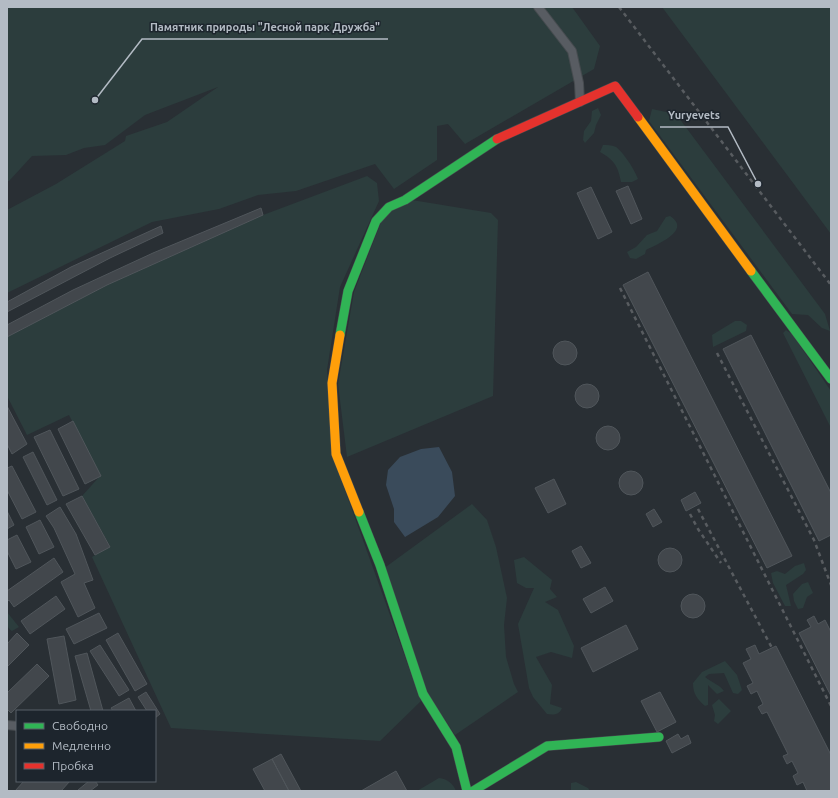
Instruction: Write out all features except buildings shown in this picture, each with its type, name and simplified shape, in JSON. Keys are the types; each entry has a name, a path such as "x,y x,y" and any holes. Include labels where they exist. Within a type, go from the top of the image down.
{"street":[{"path":"538,7 572,51 579,83 580,102"},
{"path":"467,791 456,747 423,694 380,565 336,454 332,383 348,291 376,221 389,207 405,200 492,141 615,86 831,379"},
{"path":"473,791 547,746 659,737"}],"shaded area":[{"path":"7,7 572,7 600,46 594,69 465,144 448,124 437,126 437,160 394,189 375,164 296,191 258,195 219,209 152,222 7,293 7,210 56,184 125,141 126,136 167,122 218,87 145,115 105,145 84,148 66,155 32,156 9,181 7,181"},
{"path":"662,7 831,7 831,234"},
{"path":"598,108 601,115 594,133 585,143 583,140 584,131 591,121 592,111"},
{"path":"652,109 676,114 825,314 830,331 822,328 808,315 792,314 649,121"},
{"path":"603,145 616,147 619,149 638,179 632,182 621,182 615,164 600,152"},
{"path":"367,176 377,183 379,201 340,287 327,370 333,457 421,701 380,741 171,728 92,557 110,546 82,496 100,476 69,415 27,435 7,396 7,337 107,285 263,215"},
{"path":"412,200 491,213 498,220 493,396 347,457 338,384 354,292 381,222 393,210"},
{"path":"670,216 676,221 677,226 671,236 646,250 645,254 636,259 630,258 627,252 636,247 647,235 657,231 666,217"},
{"path":"735,321 741,321 747,325 746,331 713,347 712,335"},
{"path":"786,330 792,334 831,391 831,428 783,333"},
{"path":"472,504 487,520 496,547 507,598 504,625 506,657 518,692 455,735 424,688 383,569"},
{"path":"524,557 552,580 550,589 557,597 545,602 558,610 574,646 572,658 551,652 536,657 552,685 550,704 562,708 556,714 547,714 533,697 529,688 518,624 534,588 526,588 517,583 514,560"},
{"path":"804,563 806,570 803,574 786,585 791,606 785,606 773,583 771,573 777,571 785,574 795,566"},
{"path":"808,582 813,593 807,597 803,608 798,609 794,601 793,594 802,584"},
{"path":"7,612 19,627 12,631 7,625"},
{"path":"725,661 737,675 742,690 738,694 733,693 724,673 709,674 705,677 724,691 717,694 708,685 708,705 705,706 696,696 693,683 702,672"},
{"path":"719,699 731,711 718,724 714,721 715,715 712,705"},
{"path":"439,778 445,779 449,782 456,791 417,791"},
{"path":"576,782 588,788 590,791 571,791 571,783"}],"water":[{"path":"439,447 452,472 455,496 438,517 405,537 394,522 394,509 386,485 388,470 400,457 421,449"}],"railway":[{"path":"619,7 831,285"},
{"path":"620,288 831,706"},
{"path":"717,353 814,540 831,585"},
{"path":"698,509 772,648"},
{"path":"690,514 698,529 721,563"}],"traffic: fast":[{"path":"340,335 348,291 376,221 389,207 405,200 497,139"},
{"path":"751,271 831,379"},
{"path":"359,512 380,565 423,694 456,747 467,791"},
{"path":"473,791 547,746 659,737"}],"traffic: slow":[{"path":"638,117 751,271"},
{"path":"340,335 332,383 336,454 359,512"}],"traffic: jam":[{"path":"497,139 615,86 638,117"}],"place":[{"name":"Памятник природы \"Лесной парк Дружба\"","path":"95,100"},
{"name":"Yuryevets","path":"758,184"}]}
